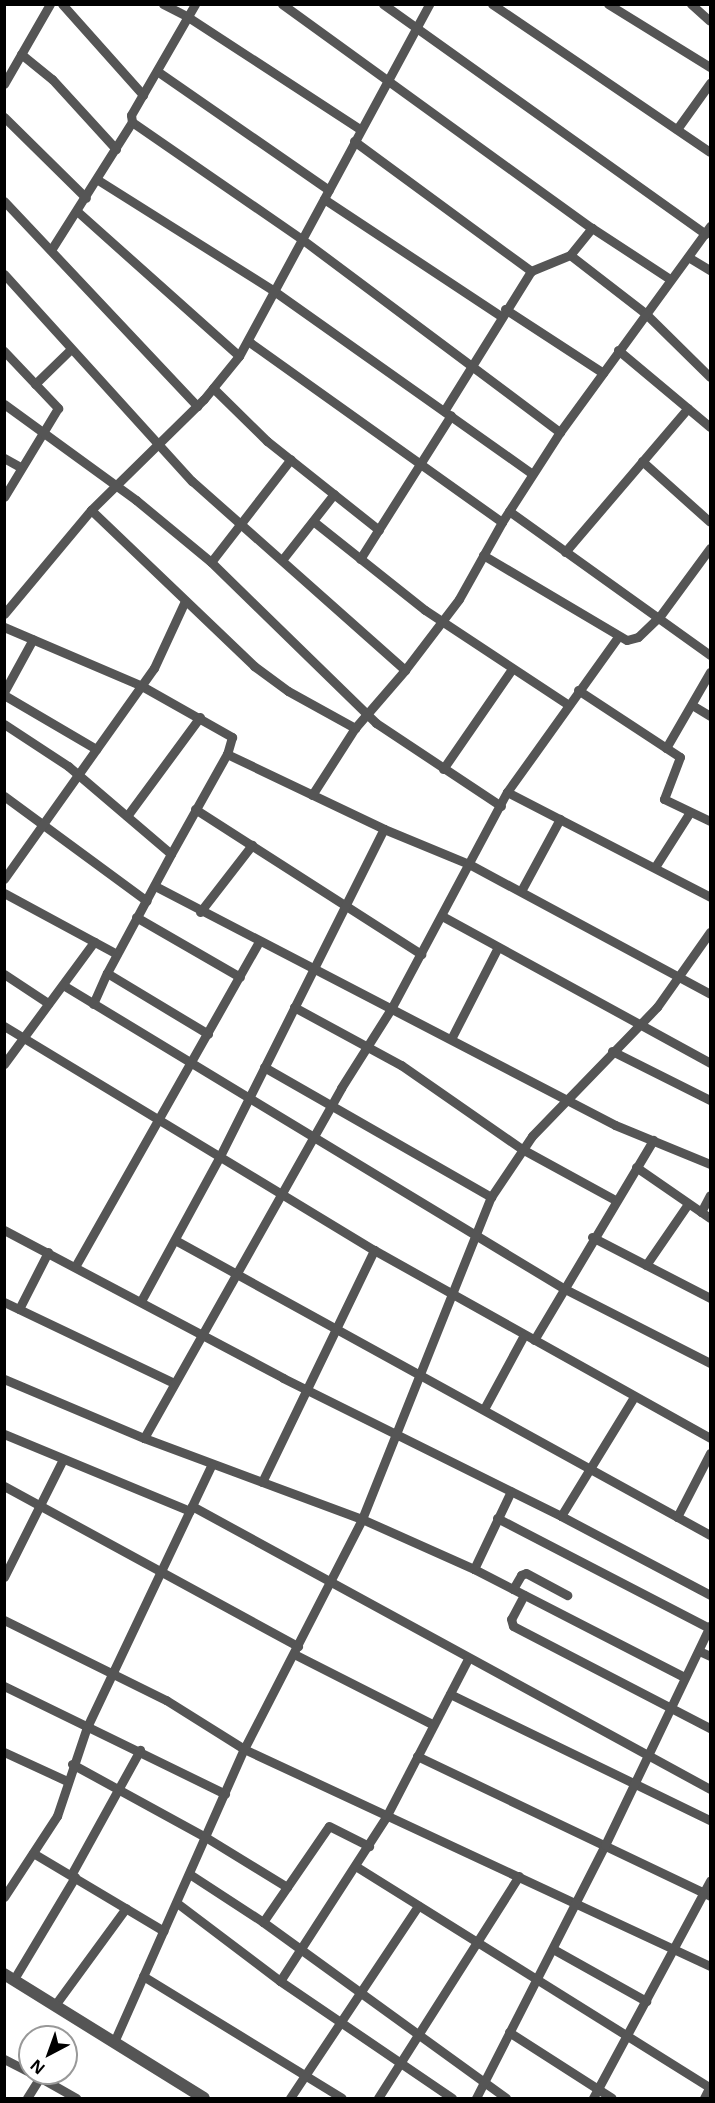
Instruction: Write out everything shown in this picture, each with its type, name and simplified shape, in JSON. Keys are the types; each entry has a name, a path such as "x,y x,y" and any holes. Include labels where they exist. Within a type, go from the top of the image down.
{"street":[{"path":"4,84 50,4"},
{"path":"62,4 143,95"},
{"path":"163,4 188,16 360,129"},
{"path":"51,250 78,212 132,122 131,115 195,4"},
{"path":"282,4 592,228 670,279"},
{"path":"312,795 355,728 368,716 405,670 466,588 502,522 560,432 708,230 383,4"},
{"path":"4,614 91,510 197,406 239,356 429,4"},
{"path":"492,4 711,152"},
{"path":"608,4 711,67"},
{"path":"691,4 711,21"},
{"path":"21,54 52,78 116,148"},
{"path":"157,71 326,194 503,313 603,373"},
{"path":"677,129 711,83"},
{"path":"4,117 86,198"},
{"path":"132,122 303,240 560,432"},
{"path":"354,141 531,271"},
{"path":"98,180 274,291 532,474"},
{"path":"4,201 197,406"},
{"path":"78,212 239,356"},
{"path":"360,559 423,464 473,366 503,313 531,271 570,255 592,228"},
{"path":"570,255 645,313 711,376"},
{"path":"688,257 711,270"},
{"path":"4,274 192,481 405,670"},
{"path":"248,341 502,522"},
{"path":"35,384 71,349"},
{"path":"618,350 711,427"},
{"path":"4,351 58,408 20,467 4,497"},
{"path":"213,388 291,459 379,530"},
{"path":"4,404 115,484 211,562 368,716 443,769 501,806"},
{"path":"565,552 688,408"},
{"path":"4,458 20,467"},
{"path":"211,562 291,459"},
{"path":"642,461 711,522"},
{"path":"282,560 334,494"},
{"path":"91,510 269,678 355,728"},
{"path":"509,512 660,616 711,655"},
{"path":"313,521 442,622 567,704"},
{"path":"483,555 618,637 633,639 660,616 710,550"},
{"path":"4,879 44,825 77,773 154,668 185,601"},
{"path":"4,627 140,685 232,737 227,754 195,809 147,902 136,917 93,1004"},
{"path":"144,1438 331,1106 391,1009 507,792 567,704 618,637"},
{"path":"33,639 4,693 96,749"},
{"path":"443,769 512,669"},
{"path":"666,748 711,672"},
{"path":"578,690 680,757 664,800 711,821"},
{"path":"692,705 711,716"},
{"path":"127,816 200,717"},
{"path":"4,724 77,773 171,854"},
{"path":"227,754 384,829 469,864 711,994"},
{"path":"507,792 711,897"},
{"path":"4,796 147,902"},
{"path":"195,809 421,954"},
{"path":"655,867 690,812"},
{"path":"521,891 560,819"},
{"path":"141,1301 219,1158 384,829"},
{"path":"200,912 252,845"},
{"path":"155,886 258,943 566,1098 653,1140 711,1164"},
{"path":"4,893 117,954"},
{"path":"442,916 711,1063"},
{"path":"136,917 240,976"},
{"path":"114,2042 191,1875 244,1749 362,1519 473,1234 491,1197 522,1149 566,1098 639,1025 680,977 711,932"},
{"path":"4,1064 94,942"},
{"path":"76,1265 159,1122 258,943"},
{"path":"451,1039 498,947"},
{"path":"4,974 48,1004"},
{"path":"107,974 208,1034"},
{"path":"63,985 313,1139 563,1287 711,1363"},
{"path":"294,1007 367,1046 522,1149 615,1200"},
{"path":"4,1026 159,1122 374,1250 711,1438"},
{"path":"612,1051 711,1100"},
{"path":"264,1067 491,1197"},
{"path":"534,1340 592,1237 653,1140"},
{"path":"636,1167 711,1218"},
{"path":"701,1212 711,1195"},
{"path":"646,1265 688,1204"},
{"path":"4,1230 76,1265 307,1390 561,1516 711,1595"},
{"path":"592,1237 711,1298"},
{"path":"175,1240 484,1409 588,1469 711,1534"},
{"path":"262,1482 374,1250"},
{"path":"19,1309 48,1252"},
{"path":"4,1302 174,1383"},
{"path":"484,1409 524,1335"},
{"path":"4,1379 144,1438 362,1519 474,1569 684,1677"},
{"path":"561,1516 634,1397"},
{"path":"4,1434 191,1508 648,1758 711,1789"},
{"path":"676,1517 711,1453"},
{"path":"5,1574 63,1459"},
{"path":"4,1897 57,1815 72,1764 87,1727 212,1464"},
{"path":"4,1486 162,1570 296,1650 432,1724"},
{"path":"474,1569 511,1491"},
{"path":"476,2098 606,1845 684,1677 710,1627 497,1518"},
{"path":"513,1589 521,1575 526,1573 567,1595"},
{"path":"524,1595 511,1619 513,1626 711,1728"},
{"path":"4,1620 166,1700 244,1749 386,1817 711,1966"},
{"path":"699,1651 711,1656"},
{"path":"280,1981 357,1867 386,1817 432,1724 468,1659"},
{"path":"4,1686 140,1750 225,1794"},
{"path":"450,1694 634,1786 711,1820"},
{"path":"140,1750 73,1876 9,1976 204,2098"},
{"path":"4,1752 67,1781"},
{"path":"417,1756 707,1894"},
{"path":"72,1764 120,1788 287,1887"},
{"path":"263,1922 330,1826 369,1846"},
{"path":"33,1853 164,1930"},
{"path":"357,1867 710,2087 704,2098"},
{"path":"4,1875 15,1881"},
{"path":"191,1875 263,1922 506,2098"},
{"path":"378,2098 479,1944 519,1876"},
{"path":"595,2094 673,1948 707,1894 711,1881"},
{"path":"177,1903 280,1981 452,2098"},
{"path":"290,2098 418,1906"},
{"path":"55,2005 126,1908"},
{"path":"553,1949 646,2001"},
{"path":"143,1976 342,2098"},
{"path":"509,2032 595,2094 612,2098"},
{"path":"4,2059 18,2066"},
{"path":"53,2085 76,2098"}]}
